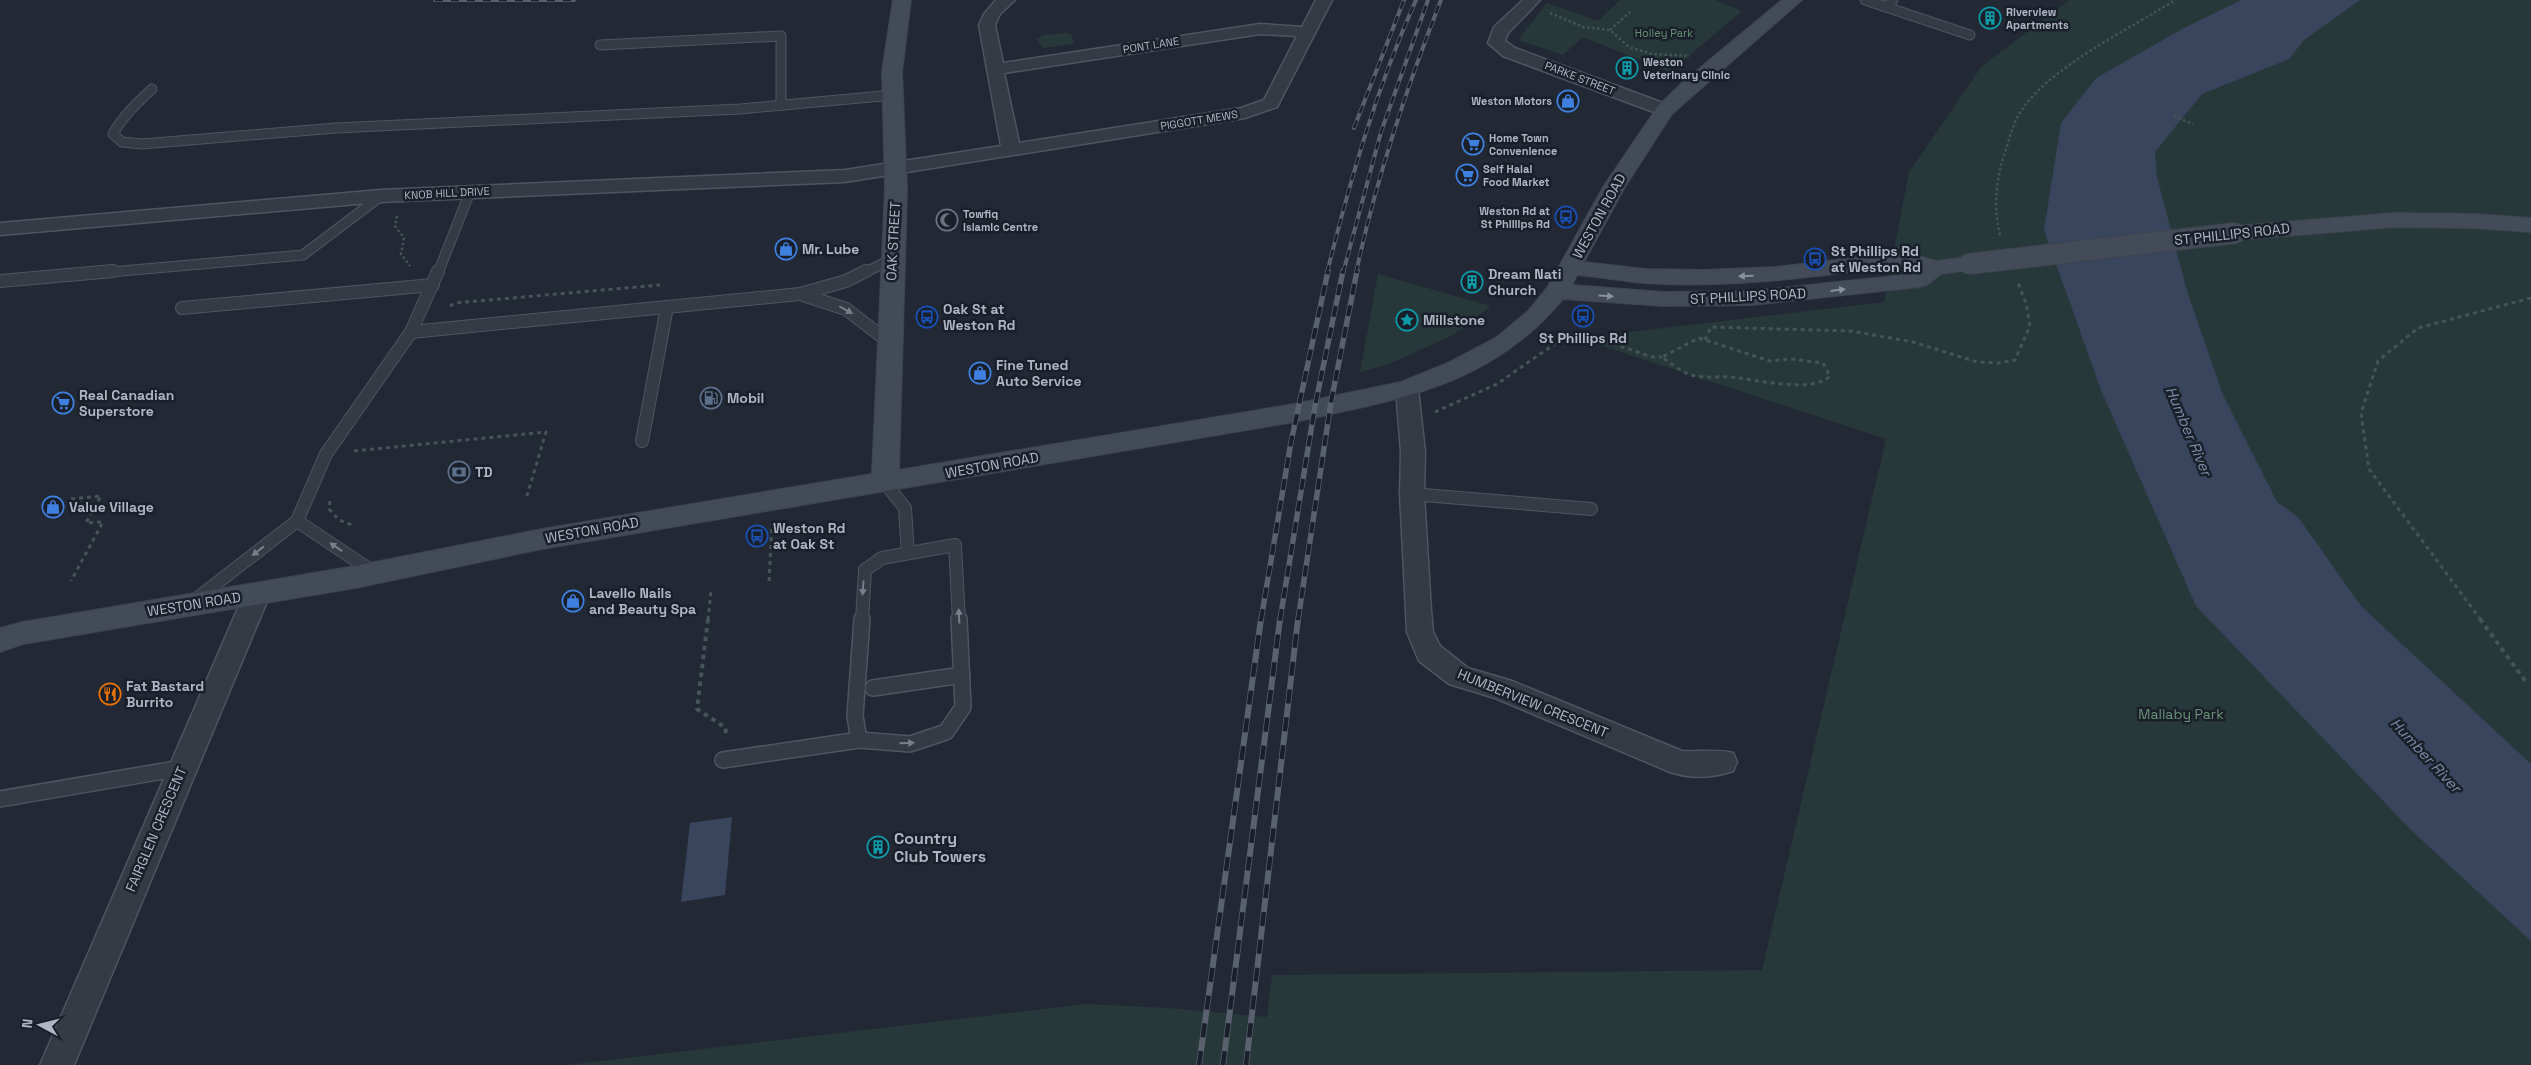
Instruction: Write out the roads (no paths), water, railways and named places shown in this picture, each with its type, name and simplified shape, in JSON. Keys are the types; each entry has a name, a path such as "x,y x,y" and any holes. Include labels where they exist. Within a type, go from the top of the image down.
{"main road":[{"name":"OAK STREET","path":"885,483 895,167 892,72 902,0"},
{"name":"WESTON ROAD","path":"8,635 191,603 257,594 375,573 542,539 773,499 885,483 1294,413 1406,389 1459,368 1505,342 1536,316 1557,291 1614,187 1665,110 1793,0"},
{"name":"ST PHILLIPS ROAD","path":"1571,267 1645,276 1704,277 1776,274 1904,260 1935,268 2236,233 2394,220 2474,221 2531,225"},
{"name":"ST PHILLIPS ROAD","path":"1557,291 1664,298 1752,298 1919,280 1935,268"}],"street":[{"path":"1007,0 1000,4 989,19 988,25 1012,150"},
{"name":"PIGGOTT MEWS","path":"895,167 1257,110 1271,102 1324,0"},
{"name":"PARKE STREET","path":"1532,0 1500,31 1496,43 1509,52 1665,110"},
{"name":"PONT LANE","path":"995,69 1260,29 1307,32"},
{"name":"KNOB HILL DRIVE","path":"0,229 381,196 845,176 895,167"},
{"name":"HUMBERVIEW CRESCENT","path":"1406,389 1414,452 1412,494 1418,617 1420,632 1429,653 1460,676 1502,689 1680,763 1707,765 1723,762"},
{"name":"FAIRGLEN CRESCENT","path":"57,1065 257,594"}],"lane":[{"path":"1865,0 1970,35"},
{"path":"1886,7 1894,0"},
{"path":"600,46 781,36 781,105"},
{"path":"152,89 130,108 119,121 113,134 116,140 125,144 142,144 336,128 781,105 893,95"},
{"path":"191,603 297,521 326,454 411,332 433,285 470,192"},
{"path":"0,281 303,255 381,196"},
{"path":"411,332 800,294 846,281 892,259"},
{"path":"182,308 433,285"},
{"path":"800,294 846,309 890,342"},
{"path":"642,442 667,307"},
{"path":"885,483 905,508 908,553"},
{"path":"1412,494 1591,509"},
{"path":"297,521 375,573"},
{"path":"723,760 859,740 910,744 946,732 963,707 955,545 882,558 865,570 855,716 859,740"},
{"path":"873,688 962,675"},
{"path":"0,799 182,768"}],"water":[{"name":"Humber River","path":"2241,0 2360,0 2304,40 2289,59 2202,94 2155,152 2157,177 2187,291 2223,395 2277,502 2298,517 2361,606 2531,764 2531,941 2411,830 2196,606 2101,390 2044,230 2061,123 2096,78 2184,28"},
{"path":"732,817 725,895 681,902 690,823"}],"railway":[{"path":"435,0 574,0"},
{"path":"1354,128 1404,0"},
{"path":"1327,273 1365,134 1389,66 1416,0"},
{"path":"1343,273 1381,132 1428,0"},
{"path":"1356,273 1382,169 1416,67 1441,0"},
{"path":"1261,620 1291,442 1328,271"},
{"path":"1280,620 1315,406 1343,271"},
{"path":"1298,620 1331,402 1357,271"},
{"path":"1199,1065 1261,619"},
{"path":"1223,1065 1280,619"},
{"path":"1246,1065 1298,619"}],"place":[{"name":"Riverview Apartments","path":"1990,18"},
{"name":"Weston Veterinary Clinic","path":"1627,68"},
{"name":"Weston Motors","path":"1568,101"},
{"name":"Home Town Convenience","path":"1473,144"},
{"name":"Seif Halal Food Market","path":"1467,175"},
{"name":"Weston Rd at St Phillips Rd","path":"1566,217"},
{"name":"Towfiq Islamic Centre","path":"947,220"},
{"name":"Mr. Lube","path":"786,249"},
{"name":"St Phillips Rd at Weston Rd","path":"1815,259"},
{"name":"Dream Nati Church","path":"1472,282"},
{"name":"St Phillips Rd","path":"1583,316"},
{"name":"Oak St at Weston Rd","path":"927,317"},
{"name":"Millstone","path":"1407,320"},
{"name":"Fine Tuned Auto Service","path":"980,373"},
{"name":"Mobil","path":"711,398"},
{"name":"Real Canadian Superstore","path":"63,403"},
{"name":"TD","path":"459,472"},
{"name":"Value Village","path":"53,507"},
{"name":"Weston Rd at Oak St","path":"757,536"},
{"name":"Lavello Nails and Beauty Spa","path":"573,601"},
{"name":"Fat Bastard Burrito","path":"110,694"},
{"name":"Country Club Towers","path":"878,847"}],"park label":[{"name":"Holley Park","path":"1664,33"},
{"name":"Mallaby Park","path":"2181,714"}]}
